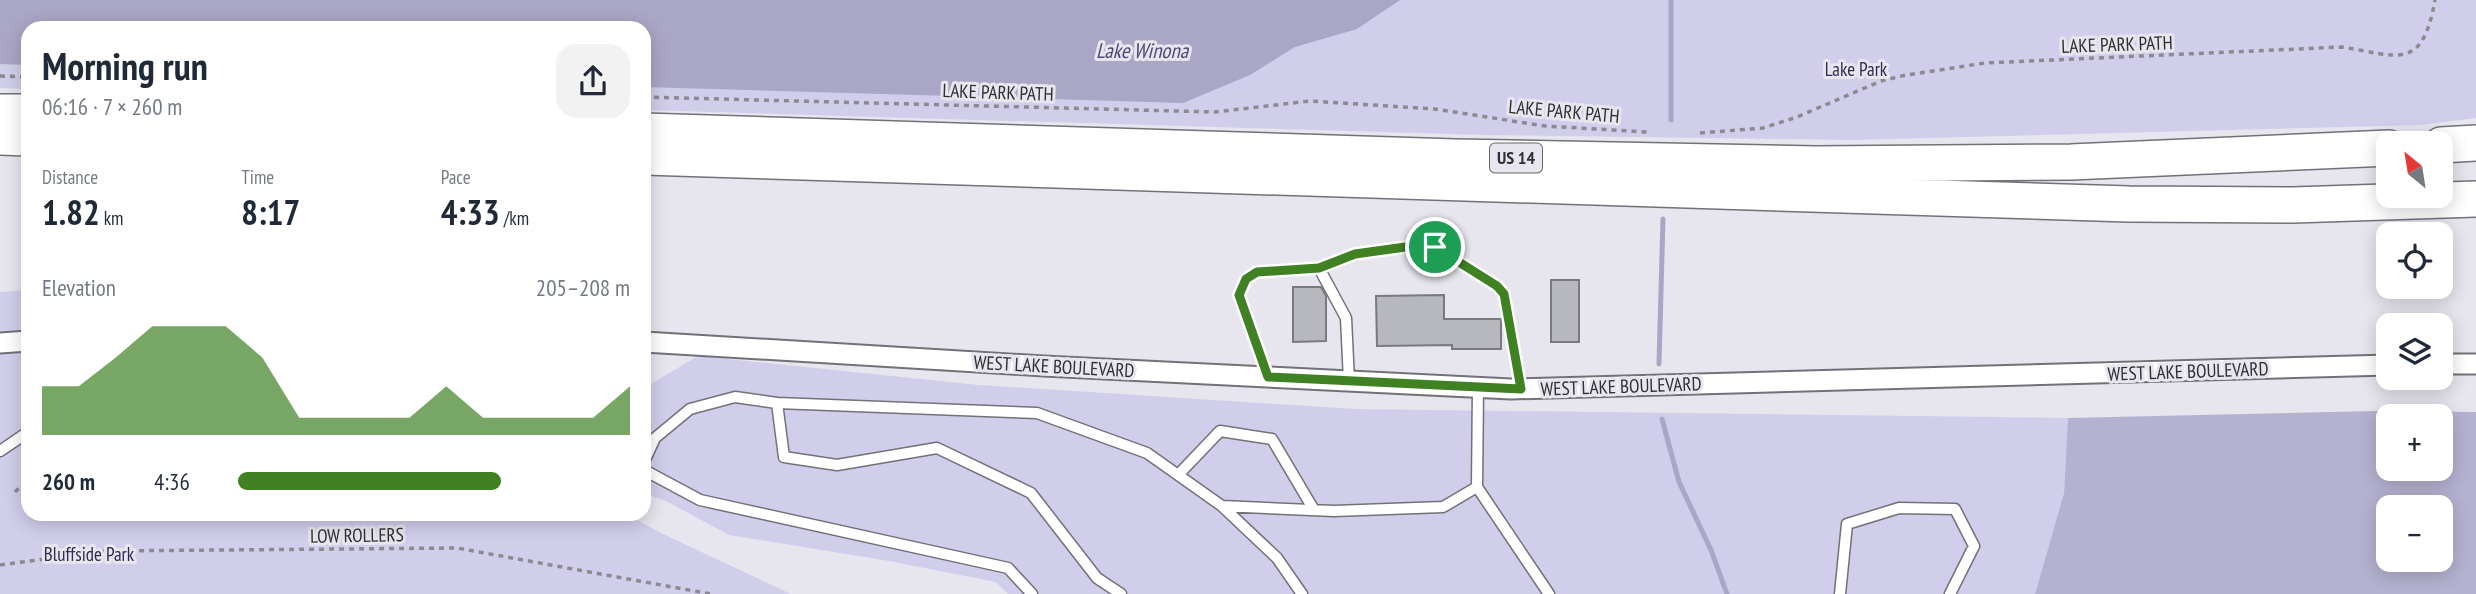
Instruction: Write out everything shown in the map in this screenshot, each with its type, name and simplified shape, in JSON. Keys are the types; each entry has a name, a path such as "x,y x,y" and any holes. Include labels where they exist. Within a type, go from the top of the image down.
{"highway":[{"path":"0,112 21,113"},
{"name":"US 14","path":"651,131 1442,157 1816,164 2071,162 2376,149"},
{"path":"0,137 21,138"},
{"path":"2454,144 2476,143"},
{"name":"US 14","path":"651,157 2129,204 2293,205 2476,199"}],"street":[{"path":"0,343 21,342"},
{"name":"WEST LAKE BOULEVARD","path":"651,342 1349,382 1521,389 2376,366"},
{"path":"2453,364 2476,364"}],"lane":[{"path":"1268,377 1239,295 1246,279 1257,272 1319,268 1355,254 1420,245 1435,247 1497,286 1504,294 1521,389"},
{"path":"1319,268 1346,318 1349,382"},
{"path":"1478,388 1478,487 1549,594"},
{"path":"651,447 655,438 690,409 735,397 777,403 1037,412 1147,453 1222,506 1277,558 1302,594"},
{"path":"777,403 784,457 837,465 937,448 1031,493 1097,578 1121,594"},
{"path":"1178,475 1220,431 1272,439 1314,510"},
{"path":"0,450 21,436"},
{"path":"651,474 700,500 1008,568 1032,594"},
{"path":"1222,506 1314,510 1443,507 1478,487"},
{"path":"1839,594 1847,524 1899,508 1955,509 1974,547 1951,594"}],"path":[{"name":"LAKE PARK PATH","path":"1693,133 1763,128 1797,117 1881,81 1985,63 2342,47 2392,57 2403,56 2424,38 2435,0"},
{"path":"0,76 21,77"},
{"name":"LAKE PARK PATH","path":"651,97 1215,112 1310,101 1435,109 1545,126 1652,132"},
{"path":"15,492 21,486"},
{"name":"LOW ROLLERS","path":"0,565 105,551 457,548 711,594"}],"green space":[{"name":"Lake Park","path":"0,0 2476,0 2476,118 2420,125 1853,140 1484,135 651,110 651,21 21,21 21,89 0,88"},
{"name":"Bluffside Park","path":"21,290 21,521 639,521 791,594 0,594 0,292"},
{"path":"698,356 979,385 1356,409 2068,418 2064,493 2035,594 1008,594 996,582 889,561 729,535 651,496 651,384"}],"shaded area":[{"path":"2376,411 2376,481 2453,481 2453,412 2476,412 2476,594 2035,594 2064,493 2068,418"}],"water":[{"name":"Lake Winona","path":"0,0 1400,0 1357,29 1295,47 1250,75 1183,103 651,87 651,21 21,21 21,65 0,64"}],"building":[{"path":"1551,280 1579,280 1579,342 1551,342"},
{"path":"1293,287 1321,287 1326,296 1326,341 1293,342"},
{"path":"1444,295 1444,319 1501,319 1501,349 1452,349 1452,345 1377,346 1376,296"}],"waterway":[{"path":"1671,0 1671,120"},
{"path":"1659,364 1663,219"},
{"path":"1662,419 1679,482 1711,550 1727,594"}],"route":[{"path":"1420,245 1435,247 1497,286 1504,294 1521,389 1268,377 1239,295 1246,279 1257,272 1319,268 1355,254 1420,245"}]}
